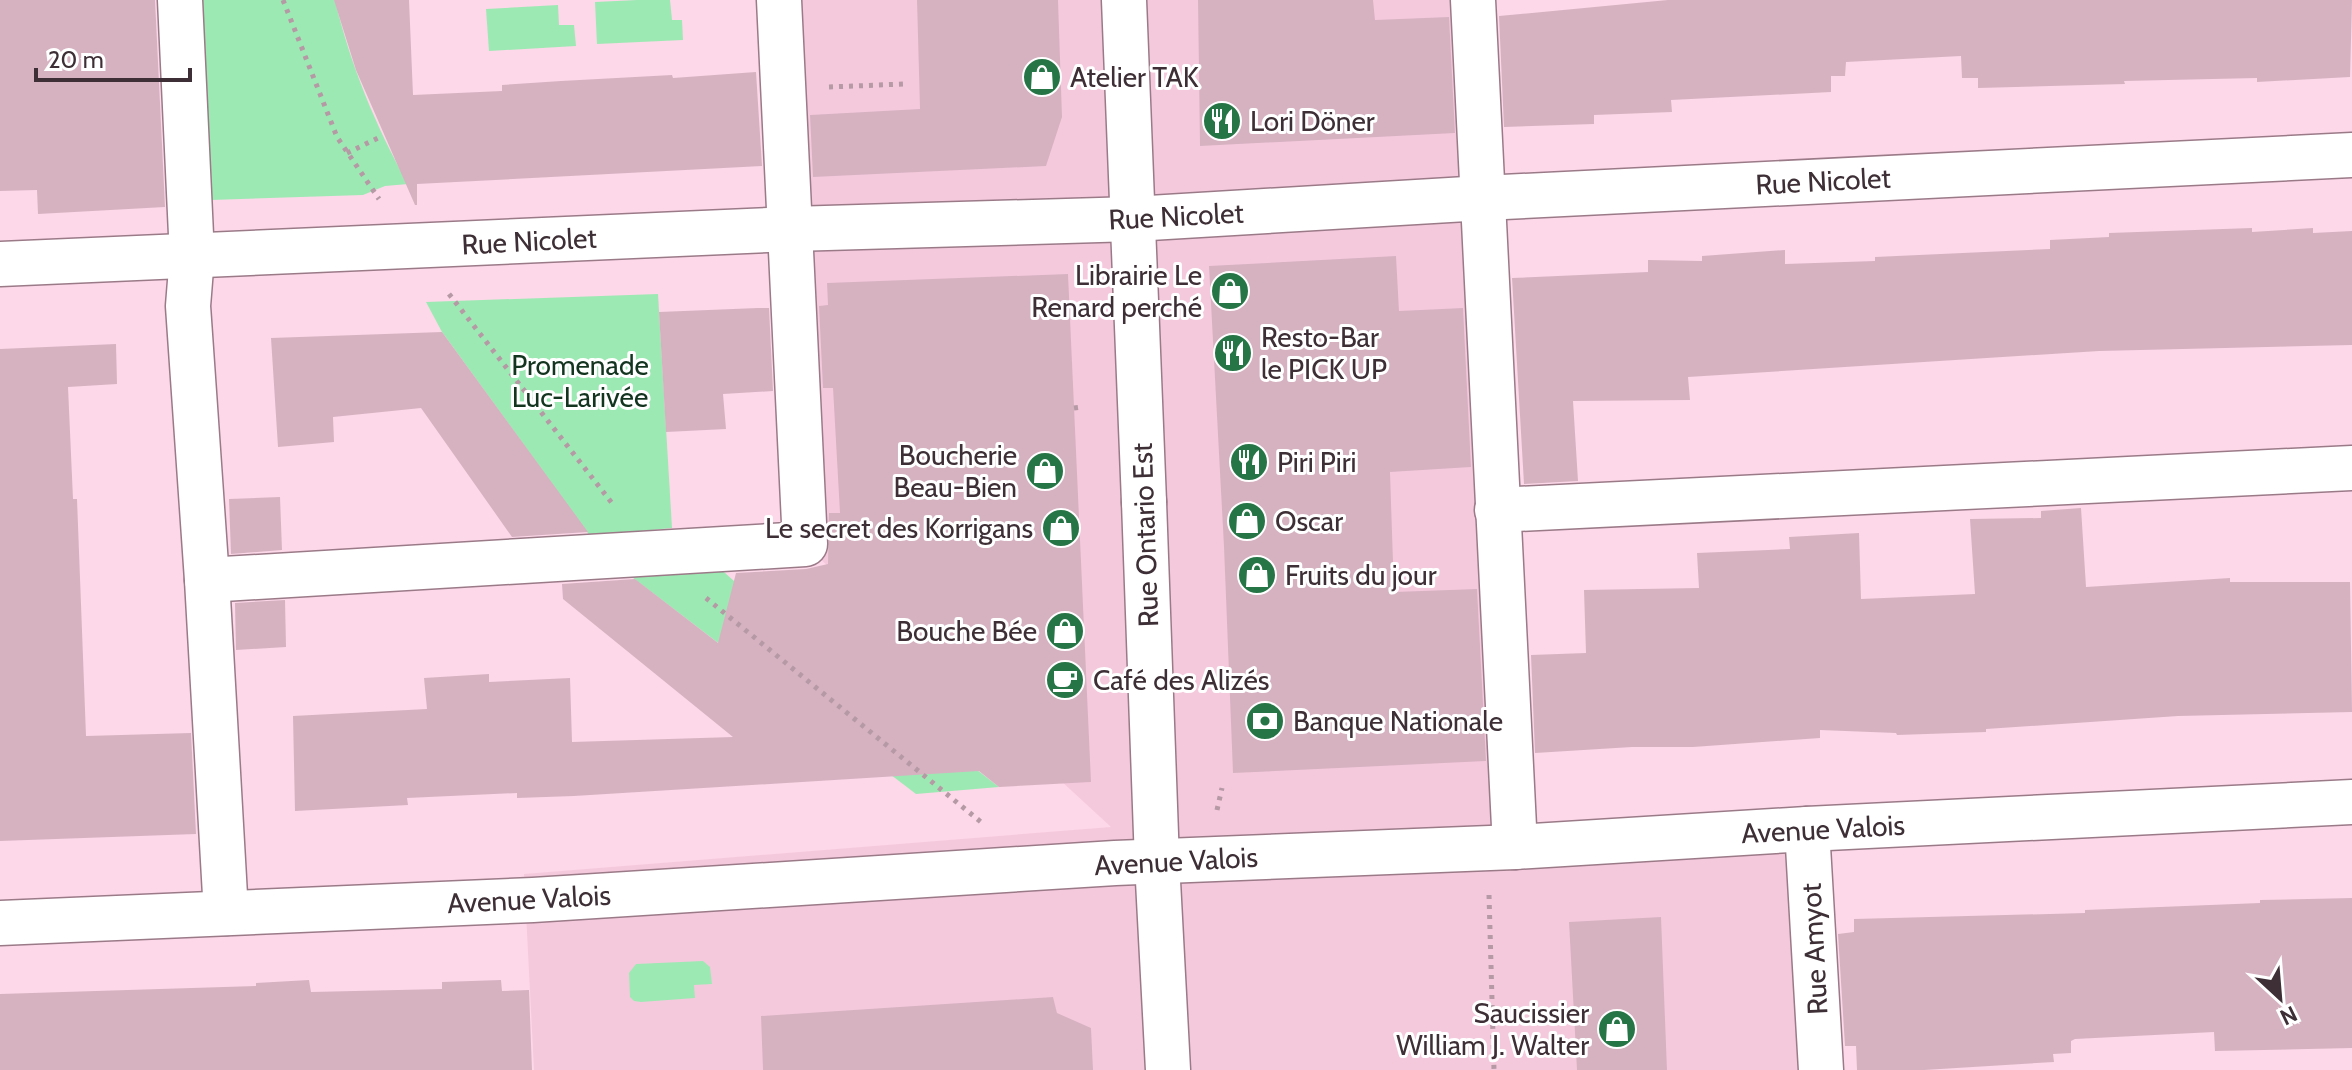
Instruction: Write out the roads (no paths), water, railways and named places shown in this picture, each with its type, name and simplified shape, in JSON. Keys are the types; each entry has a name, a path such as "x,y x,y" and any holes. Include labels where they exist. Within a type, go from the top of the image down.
{"street":[{"path":"180,0 192,256 188,306 226,913"},
{"path":"207,580 805,544 779,0"},
{"name":"Rue Ontario Est","path":"1124,0 1157,862 1168,1070"},
{"path":"1473,0 1515,847"},
{"name":"Rue Nicolet","path":"0,264 792,229 1133,219 1483,198 2352,155"},
{"path":"1497,510 2352,468"},
{"name":"Avenue Valois","path":"0,923 533,900 1157,862 1515,847 2352,802"},
{"name":"Rue Amyot","path":"1807,829 1821,1070"}],"place":[{"name":"Atelier TAK","path":"1042,77"},
{"name":"Lori Döner","path":"1222,121"},
{"name":"Librairie Le Renard perché","path":"1230,291"},
{"name":"Resto-Bar le PICK UP","path":"1233,353"},
{"name":"Piri Piri","path":"1249,462"},
{"name":"Boucherie Beau-Bien","path":"1045,471"},
{"name":"Oscar","path":"1247,521"},
{"name":"Le secret des Korrigans","path":"1061,528"},
{"name":"Fruits du jour","path":"1257,575"},
{"name":"Bouche Bée","path":"1065,631"},
{"name":"Café des Alizés","path":"1065,680"},
{"name":"Banque Nationale","path":"1265,721"},
{"name":"Saucissier William J. Walter","path":"1617,1029"}],"park label":[{"name":"Promenade Luc-Larivée","path":"580,381"}]}
